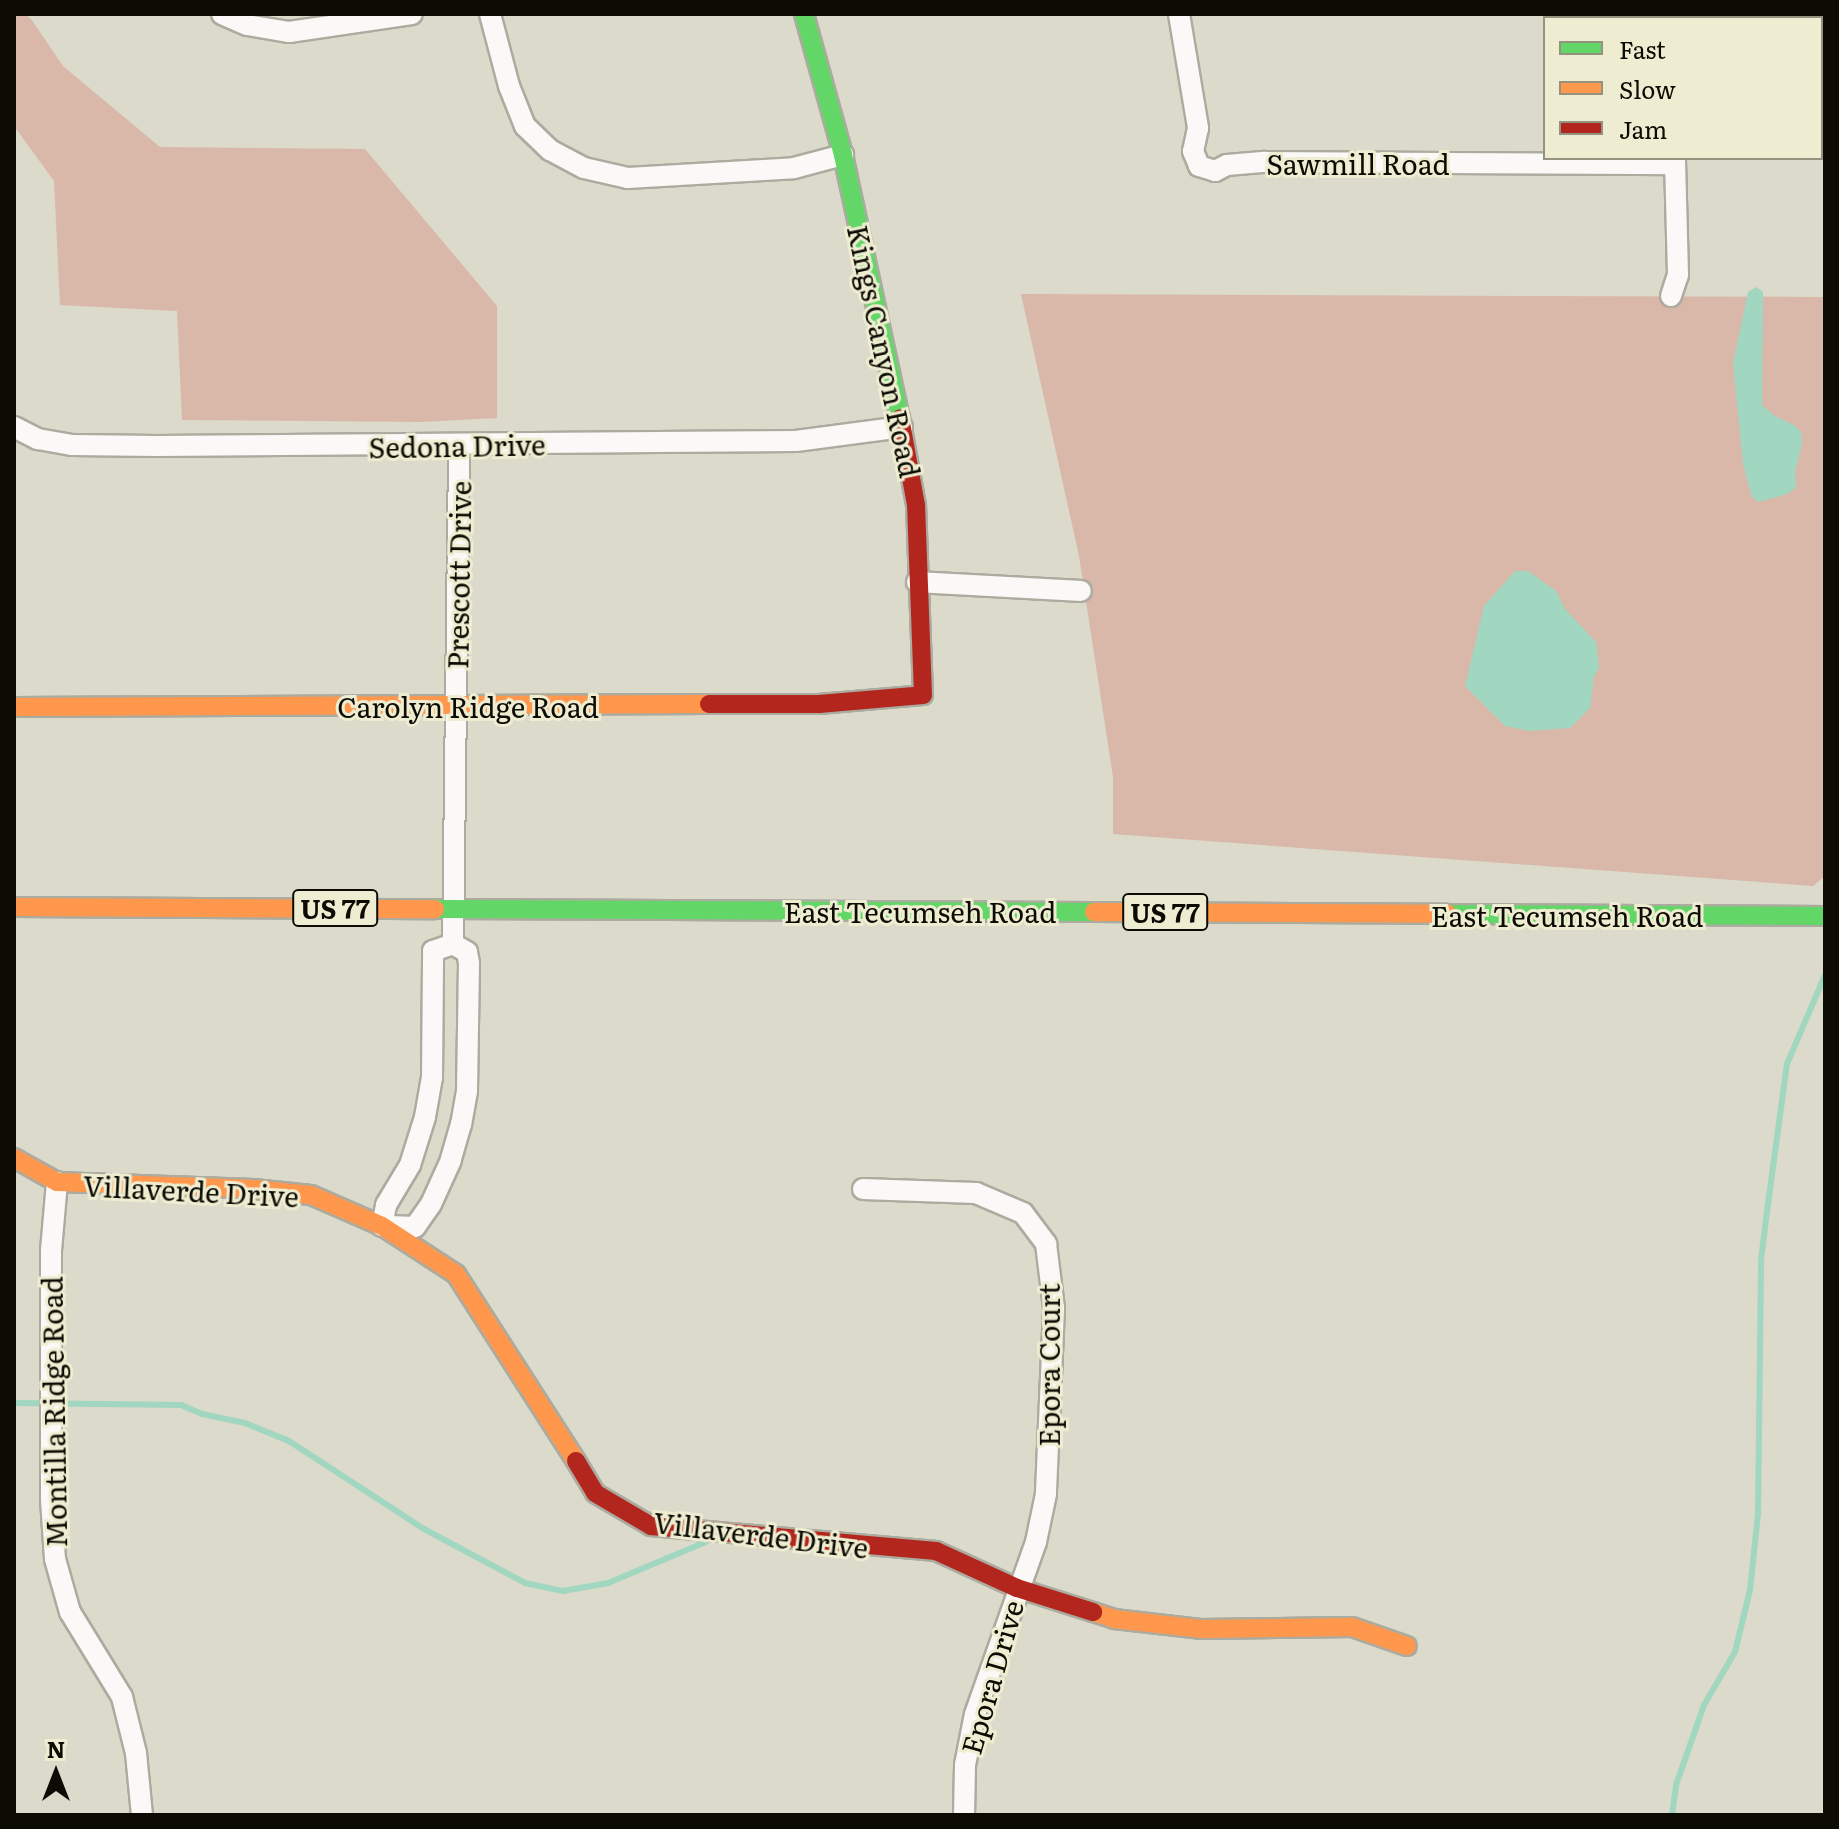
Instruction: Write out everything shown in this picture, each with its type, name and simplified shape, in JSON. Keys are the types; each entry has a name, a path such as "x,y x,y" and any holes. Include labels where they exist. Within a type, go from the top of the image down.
{"street":[{"path":"222,14 247,25 289,32 412,14"},
{"path":"490,14 509,86 525,126 550,150 584,168 640,178 794,168 843,155"},
{"name":"Kings Canyon Road","path":"804,14 843,155 916,505 923,695"},
{"name":"Sawmill Road","path":"1179,14 1198,128 1193,151 1199,166 1215,171 1227,165 1265,162 1675,161"},
{"path":"1671,296 1678,275 1675,161"},
{"name":"Sedona Drive","path":"14,427 38,439 72,445 459,446 796,441 902,427"},
{"name":"Prescott Drive","path":"453,944 459,446"},
{"path":"917,582 1081,591"},
{"name":"Carolyn Ridge Road","path":"14,707 819,704 923,695"},
{"name":"East Tecumseh Road","path":"14,907 1825,916"},
{"path":"453,944 467,952 469,963 467,1091 461,1124 451,1160 431,1204 415,1227 382,1226 386,1205 410,1165 425,1117 432,1078 433,951 453,944"},
{"name":"Villaverde Drive","path":"14,1158 57,1182 311,1195 382,1226 456,1274 515,1362 595,1493 651,1526 936,1551 1017,1588 1114,1619 1202,1629 1352,1627 1407,1646"},
{"name":"Montilla Ridge Road","path":"57,1182 51,1250 55,1559 70,1612 122,1697 136,1753 142,1815"},
{"name":"Epora Court","path":"863,1189 976,1193 1023,1213 1046,1244 1054,1308 1046,1494 1036,1542 1017,1588"},
{"name":"Epora Drive","path":"964,1815 965,1765 975,1714 1017,1588"}],"shaded area":[{"path":"14,14 25,14 31,19 63,66 160,147 365,149 497,306 497,418 421,422 182,420 177,311 60,305 54,181 14,126"},
{"path":"1756,287 1763,292 1762,405 1775,416 1794,425 1801,432 1802,443 1795,472 1796,488 1787,494 1759,502 1752,497 1743,464 1733,364 1748,292"},
{"path":"1021,294 1825,297 1825,876 1813,886 1113,834 1113,777 1079,556"},
{"path":"1515,571 1528,571 1556,591 1565,609 1596,642 1599,668 1594,677 1590,708 1570,728 1530,731 1505,726 1465,686 1484,606"}],"waterway":[{"path":"1672,1815 1676,1785 1704,1705 1735,1652 1750,1590 1758,1514 1761,1260 1787,1064 1825,975"},
{"path":"14,1403 181,1405 202,1414 245,1423 289,1441 424,1529 525,1583 563,1591 608,1583 706,1542"}],"traffic: fast":[{"path":"804,14 843,155 900,418"},
{"path":"435,909 1094,912"},
{"path":"1448,914 1825,916"}],"traffic: slow":[{"path":"14,707 709,704"},
{"path":"14,907 435,909"},
{"path":"1094,912 1448,914"},
{"path":"14,1158 57,1182 254,1189 311,1195 382,1226 456,1274 576,1461"},
{"path":"1093,1612 1114,1619 1202,1629 1352,1627 1407,1646"}],"traffic: jam":[{"path":"709,704 819,704 923,695 916,505 900,418"},
{"path":"576,1461 595,1493 651,1526 936,1551 1017,1588 1093,1612"}]}
